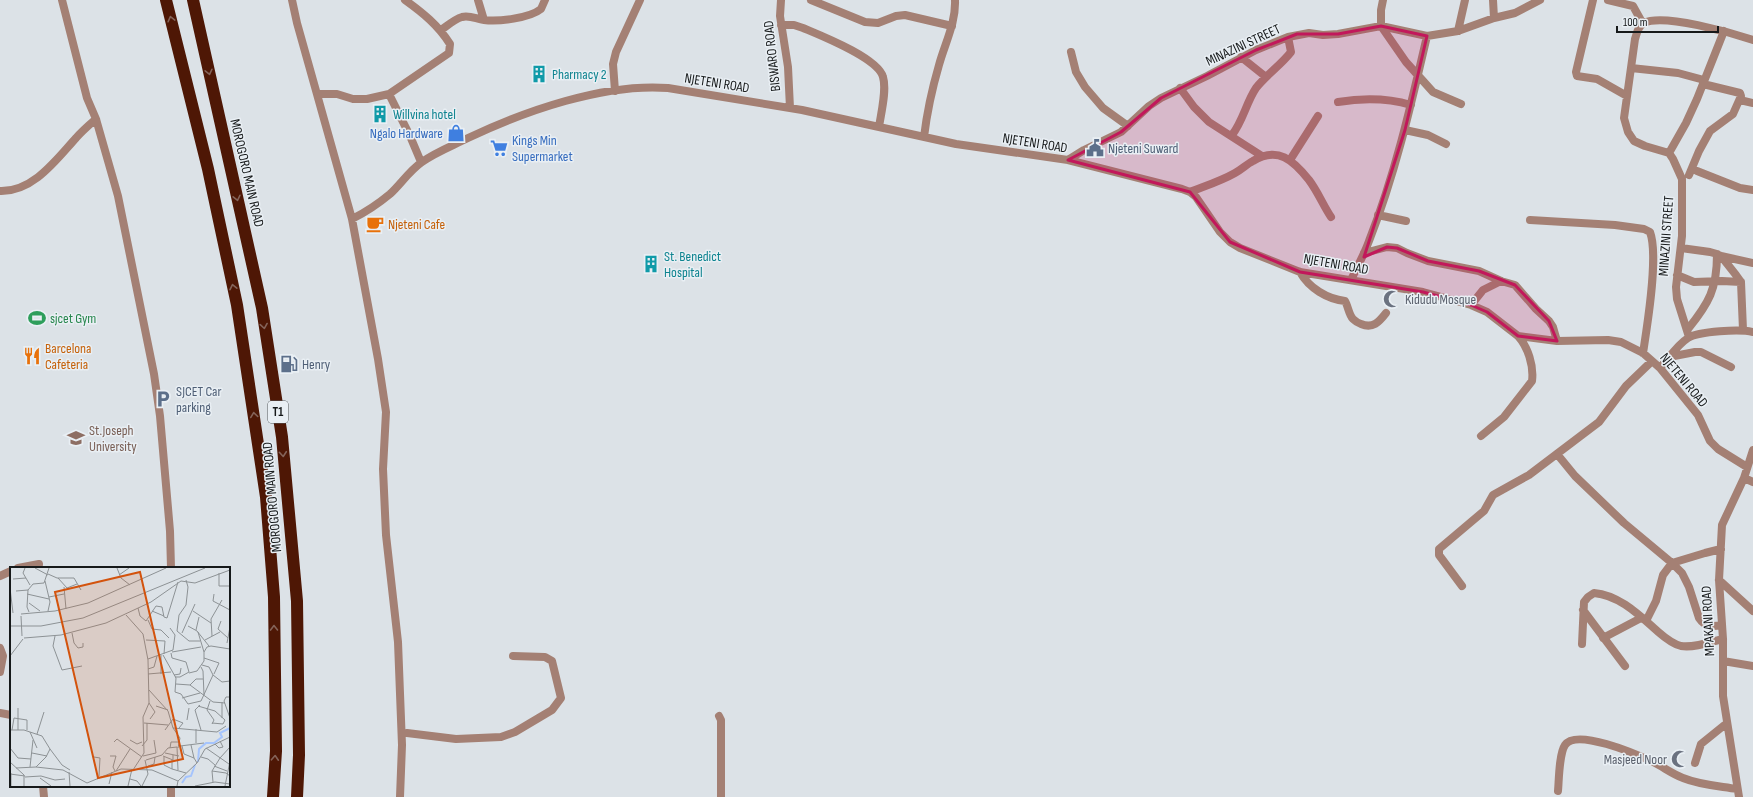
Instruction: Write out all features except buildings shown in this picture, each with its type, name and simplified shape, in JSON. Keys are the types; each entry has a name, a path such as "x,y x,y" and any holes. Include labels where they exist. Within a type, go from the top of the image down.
{"highway":[{"name":"MOROGORO MAIN ROAD","path":"166,0 208,169 237,305 266,497 274,597 276,751 273,797"},
{"name":"MOROGORO MAIN ROAD","path":"193,0 262,308 282,437 297,601 297,797"}],"street":[{"path":"62,0 87,98 96,119 122,215 154,374 162,441 171,567"},
{"path":"292,0 352,218 360,270 378,359 386,412 382,469 386,535 398,642 402,745 400,797"},
{"path":"317,94 337,94 353,98 367,99 389,94 449,53 450,44 441,30 427,16 405,0"},
{"path":"478,0 484,20"},
{"path":"441,30 461,17 468,16 484,20 501,20 537,13 541,10 545,0"},
{"path":"615,91 613,64 616,52 640,0"},
{"name":"BISWARO ROAD","path":"781,0 780,16 788,67 790,108"},
{"path":"810,0 865,22 878,24 896,16 905,15 952,26"},
{"path":"924,137 931,93 956,12 955,0"},
{"path":"1383,0 1381,26 1418,76 1433,92 1461,104"},
{"path":"1458,31 1465,0"},
{"path":"1494,0 1494,18"},
{"name":"MINAZINI STREET","path":"1068,160 1128,126 1149,106 1180,88 1207,76 1241,57 1288,37 1309,33 1323,35 1338,34 1381,26 1427,36 1458,31 1494,18 1515,13 1540,0"},
{"path":"1593,0 1576,72 1577,76 1597,79 1627,96"},
{"path":"1608,0 1634,3 1643,24"},
{"path":"1724,31 1686,123 1669,153 1634,141 1628,132 1624,118 1635,39 1638,28 1649,22 1687,23 1724,31 1753,40"},
{"path":"781,25 794,25 803,28 866,57 879,70 883,77 884,86 879,127"},
{"path":"1351,280 1364,254 1405,130 1427,36"},
{"path":"1232,135 1239,126 1249,100 1266,77 1291,52 1288,37"},
{"path":"1070,52 1076,72 1085,87 1103,108 1128,126"},
{"path":"1241,57 1266,77"},
{"path":"1631,68 1678,73 1740,93 1740,100 1733,114 1710,132 1699,151 1689,175"},
{"name":"NJETENI ROAD","path":"352,218 370,210 390,194 421,162 439,152 507,120 563,102 615,91 647,87 668,88 790,108 956,144 1068,160 1150,180 1190,192 1196,197 1220,232 1230,242 1240,248 1300,272 1423,292 1471,305 1487,312 1518,336 1557,341 1608,340 1621,342 1643,353 1660,368 1684,396 1698,416 1710,441 1718,449 1747,467"},
{"path":"1180,88 1194,107 1209,122 1232,135 1262,156"},
{"path":"389,94 421,162"},
{"path":"1338,102 1357,99 1388,100 1411,106"},
{"path":"1740,100 1753,103"},
{"path":"1290,160 1318,116"},
{"path":"0,191 18,189 35,179 57,160 77,136 96,119"},
{"path":"1405,130 1428,135 1446,144"},
{"name":"MINAZINI STREET","path":"1669,153 1682,180 1683,206 1681,248 1676,288 1677,299 1689,333"},
{"path":"1190,192 1232,174 1262,156 1276,154 1282,155 1290,160 1310,181 1331,217"},
{"path":"1697,170 1740,188 1753,190"},
{"path":"1378,215 1406,221"},
{"path":"1530,220 1615,225 1644,229 1650,232 1652,238 1652,275 1643,353"},
{"path":"1364,254 1387,247 1397,248 1428,261 1479,271 1501,281 1513,284 1518,287 1536,309 1549,321 1553,327 1557,341"},
{"path":"1681,248 1710,252 1753,263"},
{"path":"1660,368 1689,333 1705,308 1715,281 1719,255"},
{"path":"1719,255 1741,282 1743,330"},
{"path":"1300,272 1303,277 1321,294 1333,300 1345,301 1352,319 1356,321 1367,326 1372,326 1379,322 1386,313"},
{"path":"1677,275 1694,282 1741,282"},
{"path":"1471,305 1483,290 1501,281"},
{"path":"1689,333 1743,330 1753,332"},
{"path":"1481,436 1504,417 1532,381 1533,374 1528,355 1524,343 1518,336"},
{"path":"1669,357 1701,352 1731,367"},
{"path":"1462,586 1439,555 1439,549 1484,511 1493,495 1529,476 1599,422 1626,386 1652,361"},
{"name":"MPAKANI ROAD","path":"1739,797 1723,696 1724,639 1720,580 1721,549 1723,521 1744,478 1753,450"},
{"path":"1556,454 1575,476 1624,523 1672,563 1687,580 1701,622 1712,627 1722,625"},
{"path":"1744,478 1753,482"},
{"path":"1603,638 1644,620 1656,601 1663,575 1672,563 1705,552 1721,549"},
{"path":"23,567 39,564"},
{"path":"0,576 10,571"},
{"path":"1720,580 1753,611"},
{"path":"1582,644 1584,602 1594,593 1613,597 1625,604 1670,642 1680,646 1690,646 1724,639"},
{"path":"1583,610 1625,666"},
{"path":"0,648 3,656 0,672"},
{"path":"407,733 456,739 501,737 515,732 552,710 562,698 552,661 545,657 513,656"},
{"path":"1723,661 1753,666"},
{"path":"0,713 10,715"},
{"path":"719,716 721,720 722,797"},
{"path":"1695,763 1702,744 1727,722"},
{"path":"1558,791 1562,753 1565,745 1570,741 1580,738 1637,754 1682,778 1697,782 1737,788"},
{"path":"43,787 44,797"}],"highlighted area":[{"path":"1381,26 1427,36 1405,130 1364,257 1387,247 1397,248 1428,261 1479,271 1515,285 1549,321 1557,341 1518,336 1487,312 1471,305 1423,292 1300,272 1230,242 1190,192 1068,160 1121,132 1161,98 1256,50 1297,34 1338,34"}],"place":[{"name":"Pharmacy 2","path":"539,74"},
{"name":"Willvina hotel","path":"380,114"},
{"name":"Ngalo Hardware","path":"456,133"},
{"name":"Kings Min Supermarket","path":"499,148"},
{"name":"Njeteni Suward","path":"1095,148"},
{"name":"Njeteni Cafe","path":"375,224"},
{"name":"St. Benedict Hospital","path":"651,264"},
{"name":"Kidudu Mosque","path":"1392,299"},
{"name":"sjcet Gym","path":"37,318"},
{"name":"Barcelona Cafeteria","path":"32,356"},
{"name":"Henry","path":"289,364"},
{"name":"SJCET Car parking","path":"163,399"},
{"name":"St.Joseph University","path":"76,438"},
{"name":"Masjeed Noor","path":"1680,759"}]}
